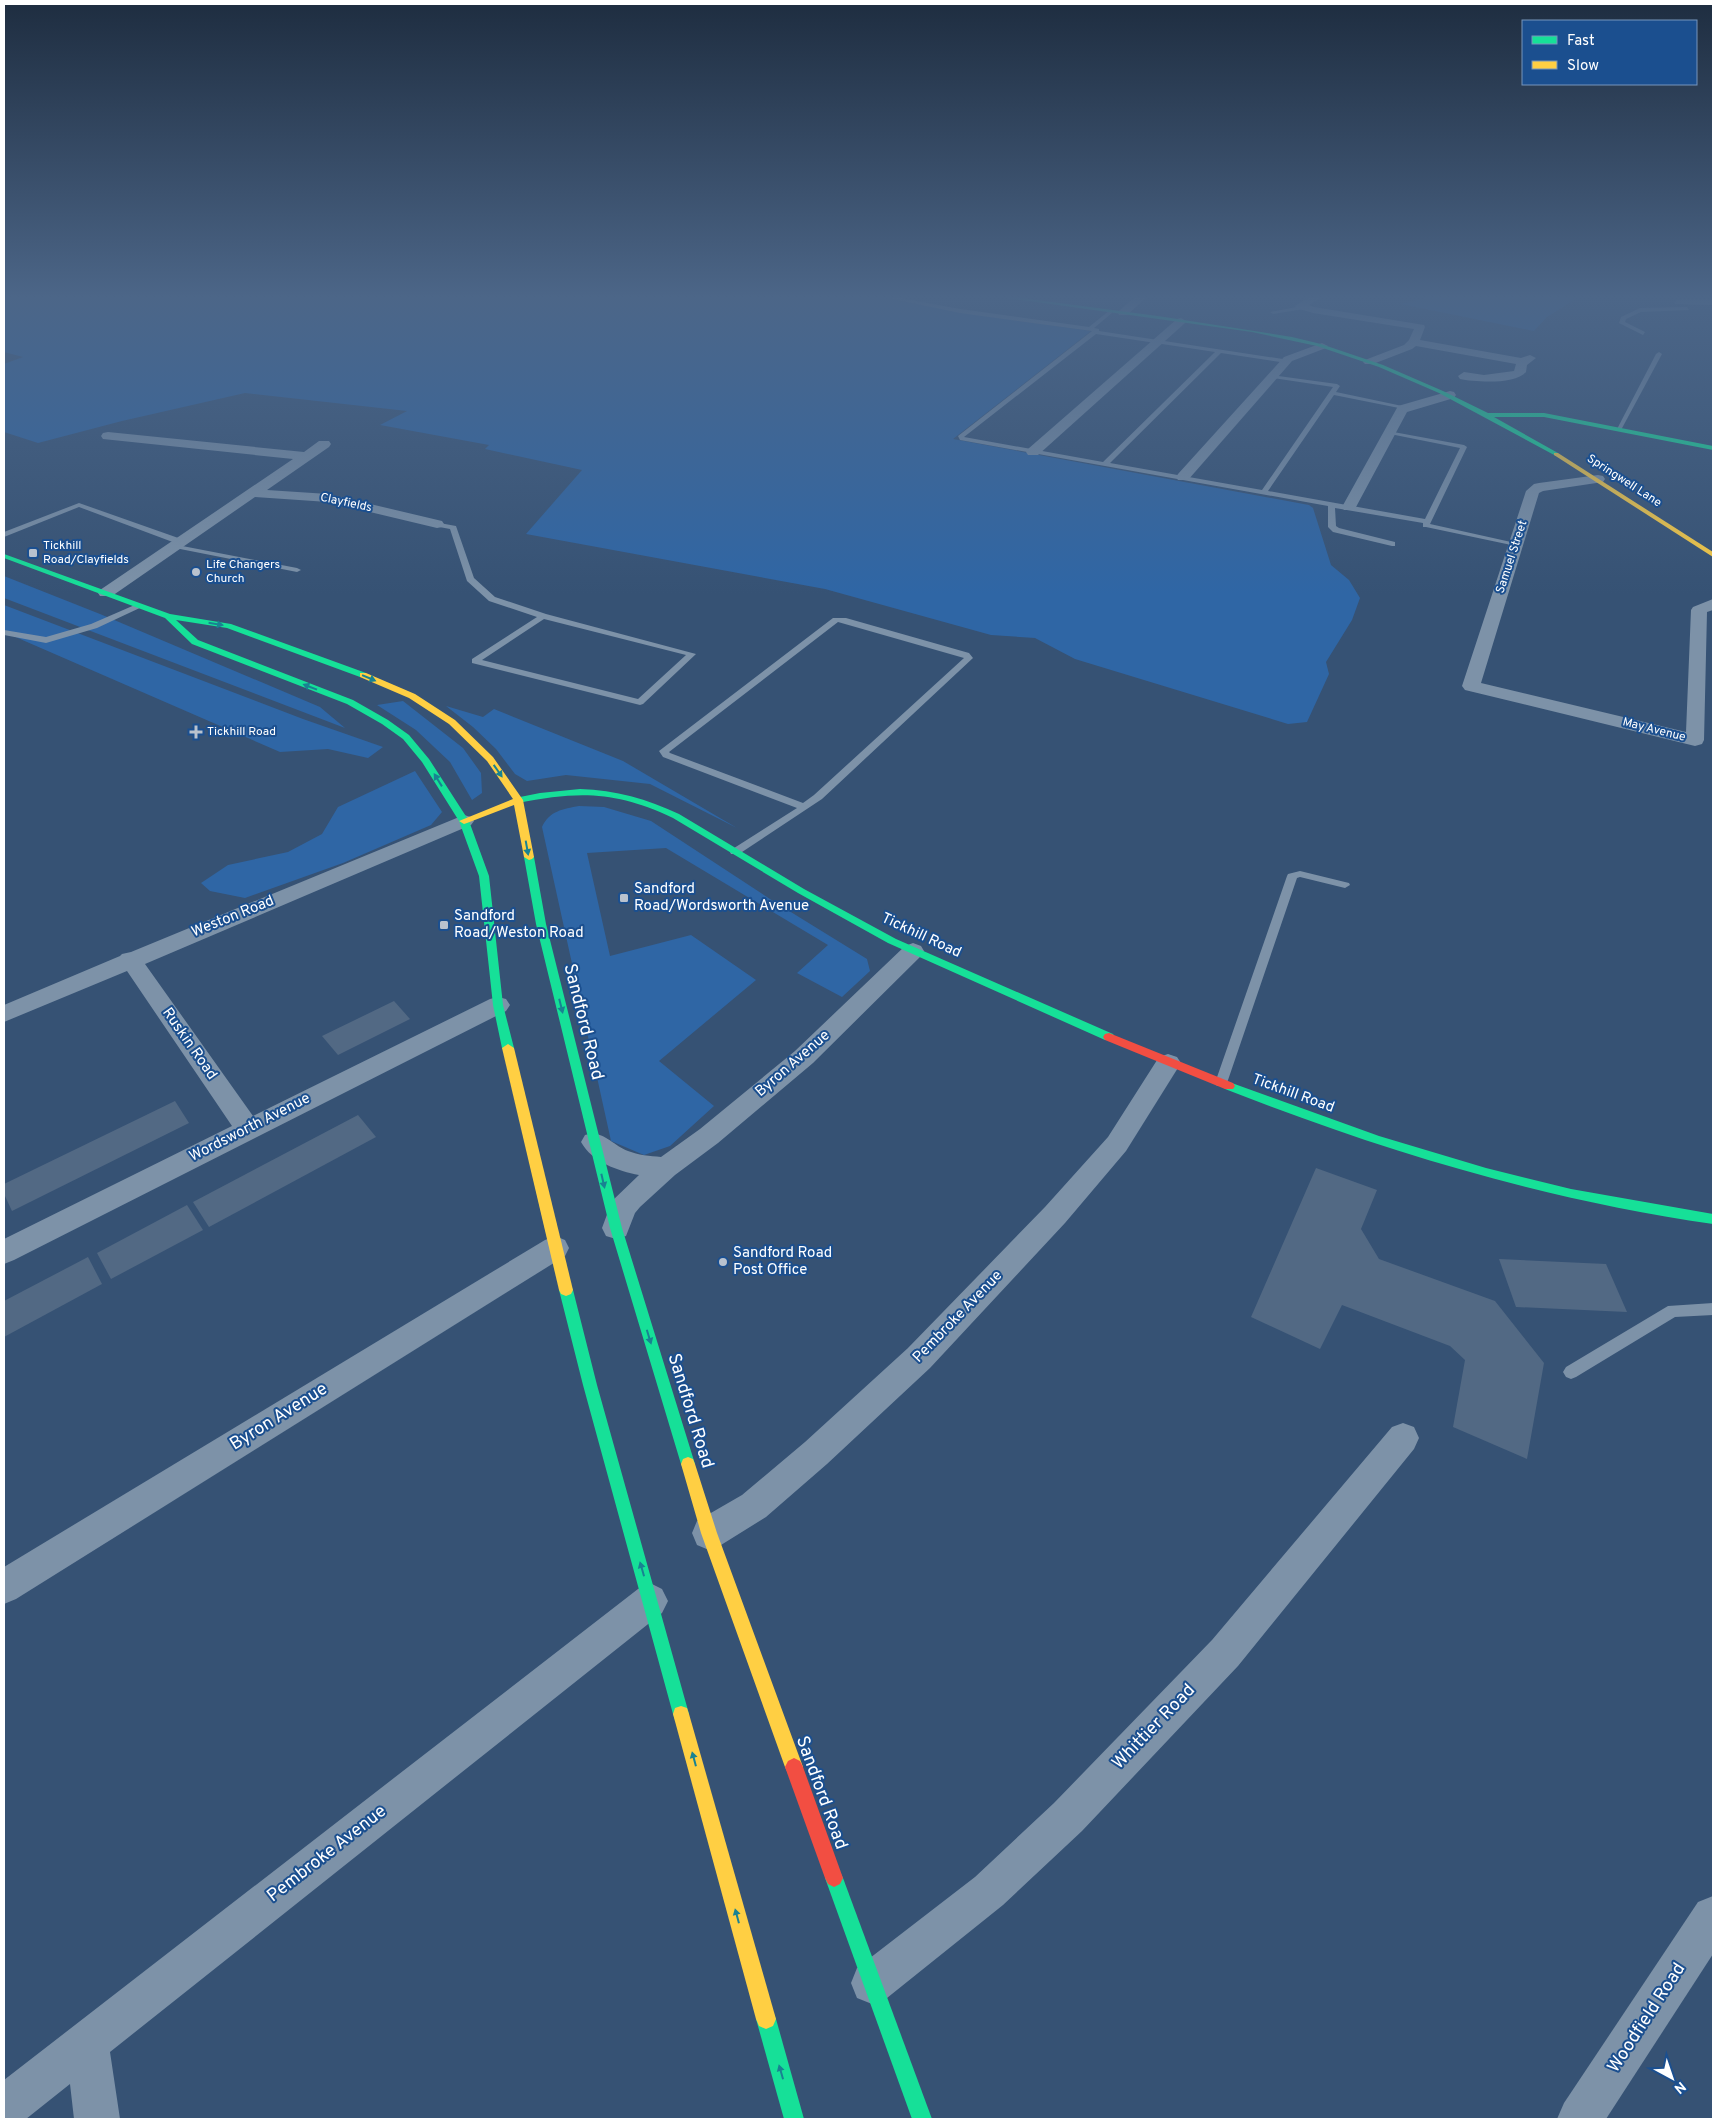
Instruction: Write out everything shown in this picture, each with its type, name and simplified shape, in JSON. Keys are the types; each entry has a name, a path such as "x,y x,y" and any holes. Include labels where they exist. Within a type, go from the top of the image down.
{"main road":[{"name":"Springwell Lane","path":"1450,396 1488,414 1598,480 1713,556"},
{"path":"1488,414 1544,415 1713,448"},
{"path":"5,557 168,616 228,626 328,661 412,696 452,722 490,759 518,800 464,821"},
{"path":"168,616 195,642 350,702 385,722 406,737 426,761 464,821 474,842 484,876 498,1005 555,1248 590,1386 794,2119"},
{"name":"Tickhill Road","path":"518,800 560,790 592,789 618,793 642,801 687,823 735,852 913,951 1168,1063 1318,1120 1426,1156 1500,1177 1632,1205 1713,1218"},
{"name":"Sandford Road","path":"518,800 541,924 616,1228 709,1532 922,2119"}],"street":[{"path":"1033,452 1095,396"},
{"path":"1183,478 1255,396"},
{"path":"1349,507 1402,408 1450,396"},
{"path":"108,436 306,456"},
{"path":"106,593 324,444"},
{"name":"Samuel Street","path":"1470,686 1533,491 1539,487 1598,480"},
{"name":"Clayfields","path":"254,492 328,498 437,524"},
{"name":"May Avenue","path":"1470,686 1696,740 1699,610 1713,604"},
{"name":"Weston Road","path":"4,1014 130,959 464,821"},
{"name":"Byron Avenue","path":"616,1228 622,1210 630,1199 664,1168 709,1136 804,1057 913,951"},
{"name":"Ruskin Road","path":"130,959 248,1129"},
{"name":"Wordsworth Avenue","path":"4,1252 498,1005"},
{"name":"Pembroke Avenue","path":"709,1532 754,1506 816,1453 918,1358 1055,1215 1117,1144 1168,1063"},
{"path":"594,1142 608,1155 629,1164 664,1168"},
{"name":"Byron Avenue","path":"4,1587 555,1248"},
{"name":"Whittier Road","path":"872,1983 989,1891 1068,1817 1225,1653 1403,1438"},
{"name":"Pembroke Avenue","path":"4,2108 650,1601"},
{"name":"Woodfield Road","path":"1580,2119 1713,1917"},
{"path":"87,2042 96,2119"}],"lane":[{"path":"1011,396 960,437 1033,452 1428,522"},
{"path":"1105,464 1174,396"},
{"path":"1264,492 1330,396"},
{"path":"1348,396 1404,407"},
{"path":"1618,430 1636,396"},
{"path":"1388,433 1464,447 1426,525 1516,544"},
{"path":"1331,504 1332,527 1336,530 1392,544"},
{"path":"4,535 79,505 178,544 297,570"},
{"path":"437,524 453,528 470,579 492,599 543,616 692,654 640,702 475,661 543,616"},
{"path":"4,633 46,640 94,626 140,606"},
{"path":"735,852 804,807 826,790 969,658 852,623 836,620 664,751 666,755 804,807"},
{"path":"1221,1083 1292,876 1296,874 1306,875 1345,885"},
{"path":"1571,1372 1674,1311 1713,1310"}],"shaded area":[{"path":"4,396 231,396 122,421 38,443 4,432"},
{"path":"273,396 1008,396 953,439 1309,505 1313,508 1331,565 1349,580 1360,598 1352,620 1326,662 1329,674 1307,722 1288,724 1075,659 1035,638 991,635 825,589 526,534 582,470 485,449 489,445 380,425 407,411"},
{"path":"4,576 100,614 320,707 345,728 4,598"},
{"path":"4,605 303,719 383,747 368,758 328,749 280,752 4,632"},
{"path":"403,701 463,748 481,773 482,793 472,800 450,762 416,730 377,705"},
{"path":"446,706 483,717 494,709 623,761 737,828 650,784 566,775 527,781 515,774 496,749 473,727"},
{"path":"415,771 442,812 431,825 343,863 245,898 210,891 201,883 228,865 288,852 322,834 338,807"},
{"path":"579,806 604,807 651,821 773,901 867,959 870,971 842,997 797,973 828,945 666,848 587,853 610,956 691,935 756,980 659,1061 714,1106 670,1146 644,1155 611,1141 542,827 548,817 553,814"}],"building":[{"path":"394,1001 410,1019 338,1055 322,1036"},
{"path":"175,1101 189,1123 12,1211 4,1194 4,1184"},
{"path":"358,1115 376,1137 209,1227 193,1202"},
{"path":"1316,1168 1377,1190 1361,1229 1379,1259 1495,1301 1544,1363 1527,1459 1453,1427 1465,1360 1450,1346 1342,1305 1320,1349 1251,1317"},
{"path":"187,1205 203,1230 111,1279 97,1253"},
{"path":"88,1257 102,1284 4,1337 4,1301"},
{"path":"1499,1259 1606,1264 1627,1312 1516,1307"}],"traffic: fast":[{"path":"1449,396 1556,454"},
{"path":"1488,415 1544,415 1713,448"},
{"path":"4,556 168,616 228,626 363,675"},
{"path":"168,616 195,642 350,702 385,722 406,737 426,761 464,821 484,876 498,1005 508,1048"},
{"path":"518,800 561,793 599,792 636,799 656,806 801,891 892,941 1109,1037"},
{"path":"529,857 541,924 616,1228 688,1464"},
{"path":"1229,1086 1301,1114 1449,1163 1524,1183 1571,1193 1713,1219"},
{"path":"566,1290 590,1385 681,1714"},
{"path":"834,1878 922,2119"},
{"path":"766,2019 794,2119"}],"traffic: slow":[{"path":"1556,454 1713,555"},
{"path":"363,675 412,696 452,722 490,759 518,800 529,857"},
{"path":"464,821 518,800"},
{"path":"508,1048 566,1290"},
{"path":"688,1464 709,1533 794,1767"},
{"path":"681,1714 766,2019"}],"traffic: jam":[{"path":"1109,1037 1229,1086"},
{"path":"794,1767 834,1878"}],"place":[{"name":"Tickhill Road/Clayfields","path":"33,553"},
{"name":"Life Changers Church","path":"196,572"},
{"name":"Tickhill Road","path":"196,732"},
{"name":"Sandford Road/Wordsworth Avenue","path":"624,898"},
{"name":"Sandford Road/Weston Road","path":"444,925"},
{"name":"Sandford Road Post Office","path":"723,1262"}]}
